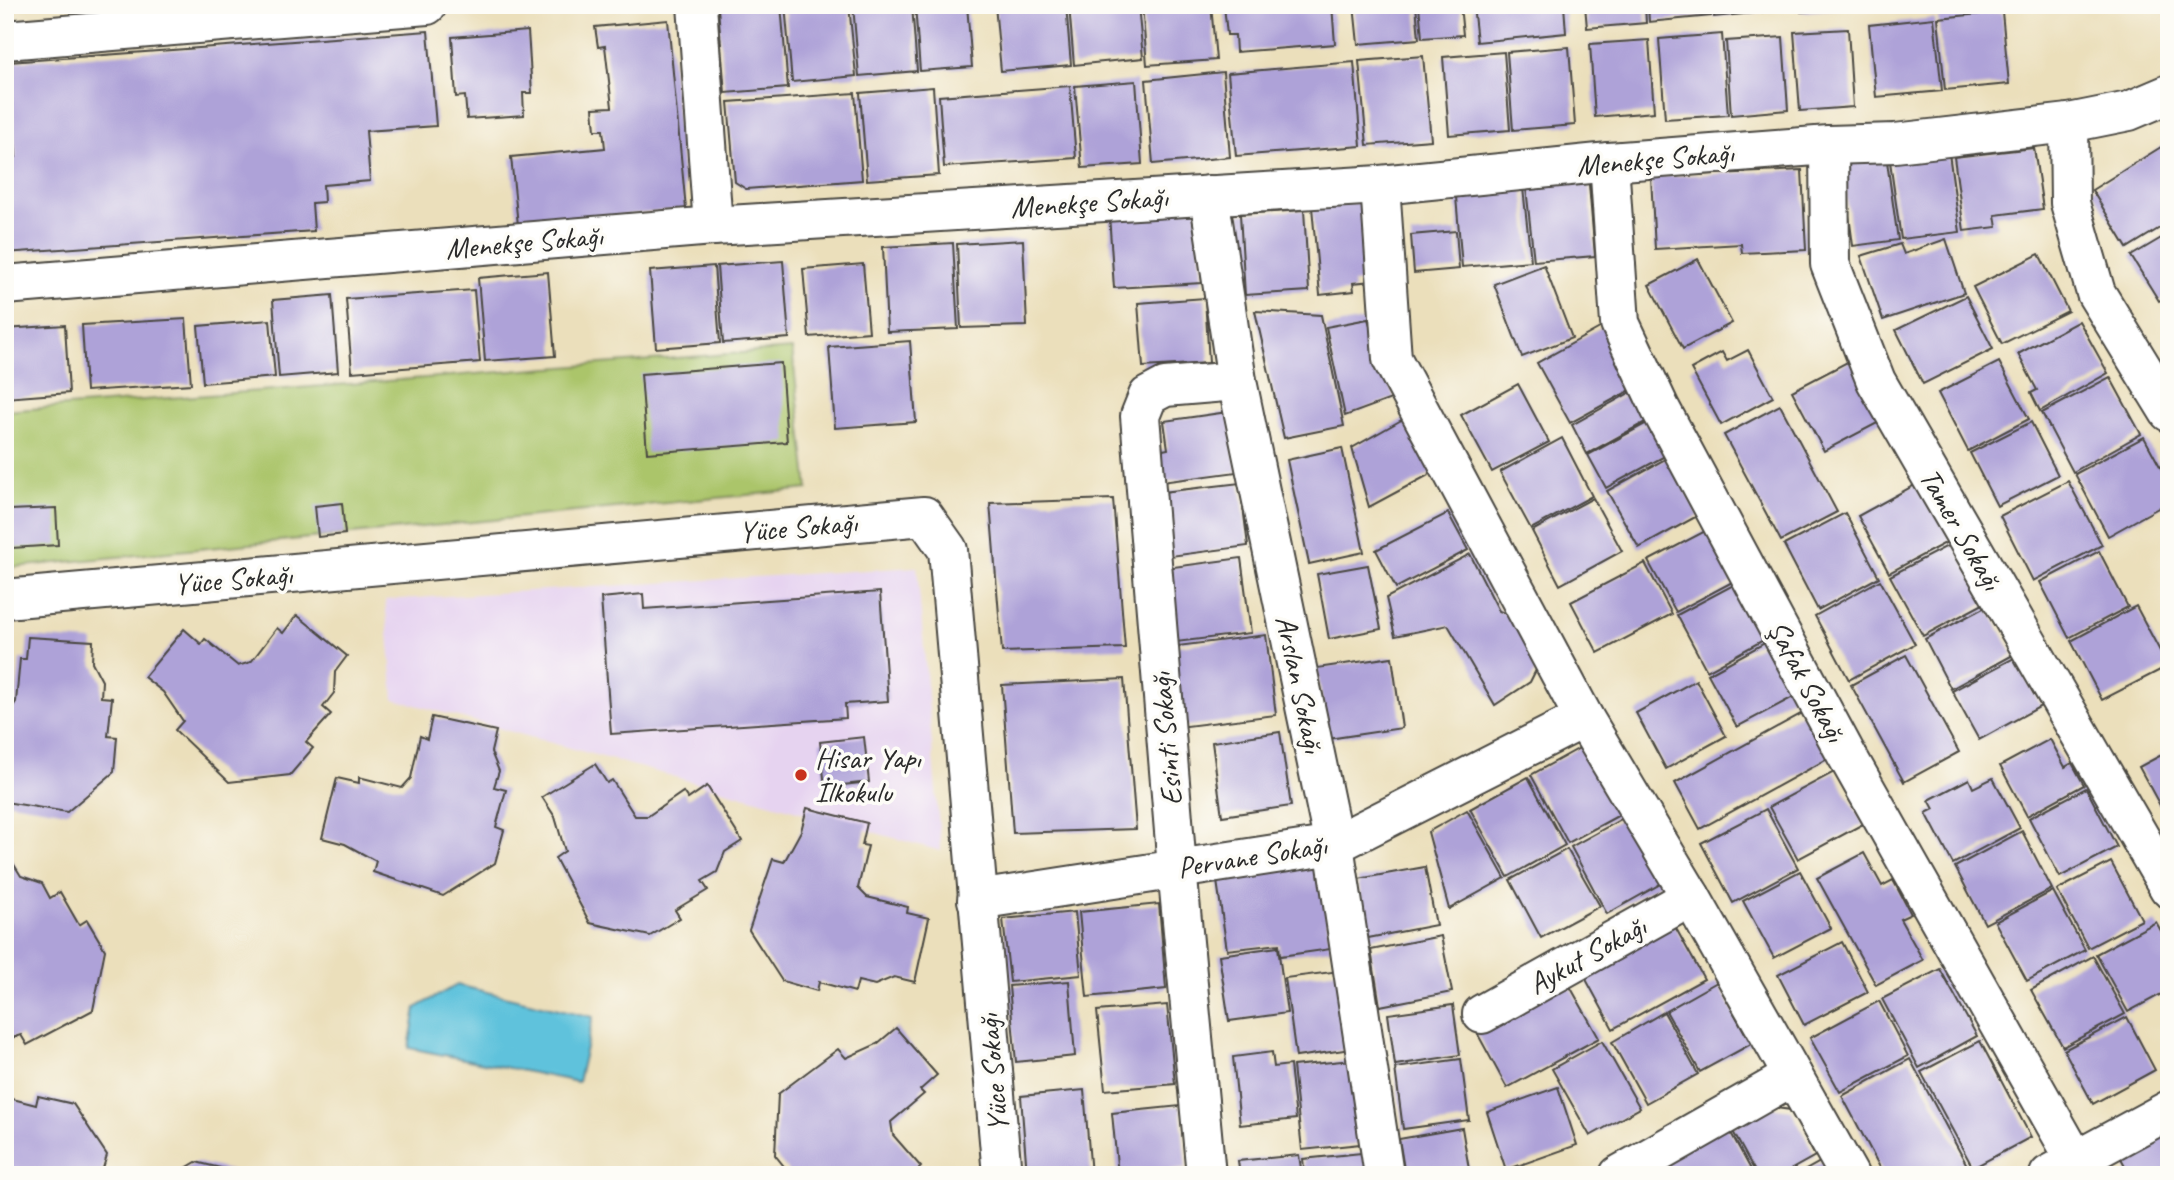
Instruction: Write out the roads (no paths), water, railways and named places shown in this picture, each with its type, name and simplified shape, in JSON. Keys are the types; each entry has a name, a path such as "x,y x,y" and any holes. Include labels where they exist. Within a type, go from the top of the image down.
{"street":[{"path":"5,40 427,5"},
{"path":"697,5 713,226"},
{"name":"Menekşe Sokağı","path":"5,285 713,226 1380,185 1609,162 1829,145 1895,143 2069,123 2129,111 2169,94"},
{"path":"2069,123 2070,203 2096,293 2169,412"},
{"name":"Tamer Sokağı","path":"1829,145 1830,264 1876,381 2169,888"},
{"name":"Şafak Sokağı","path":"1609,162 1620,323 1660,408 2069,1170"},
{"path":"1380,185 1392,359 1584,718 1691,897 1849,1175"},
{"name":"Arslan Sokağı","path":"1209,195 1237,381 1334,845 1384,1175"},
{"name":"Esinti Sokağı","path":"1206,1175 1177,868 1140,416 1148,396 1165,387 1237,381"},
{"name":"Yüce Sokağı","path":"5,599 924,516 948,550 1002,1175"},
{"name":"Pervane Sokağı","path":"978,900 1334,845 1584,718"},
{"name":"Aykut Sokağı","path":"1482,1014 1691,897"},
{"path":"1619,1175 1793,1076"},
{"path":"2069,1170 2169,1110"}],"water":[{"path":"457,985 593,1017 578,1082 409,1048 416,1008"}],"place":[{"name":"Hisar Yapı İlkokulu","path":"801,775"}]}
